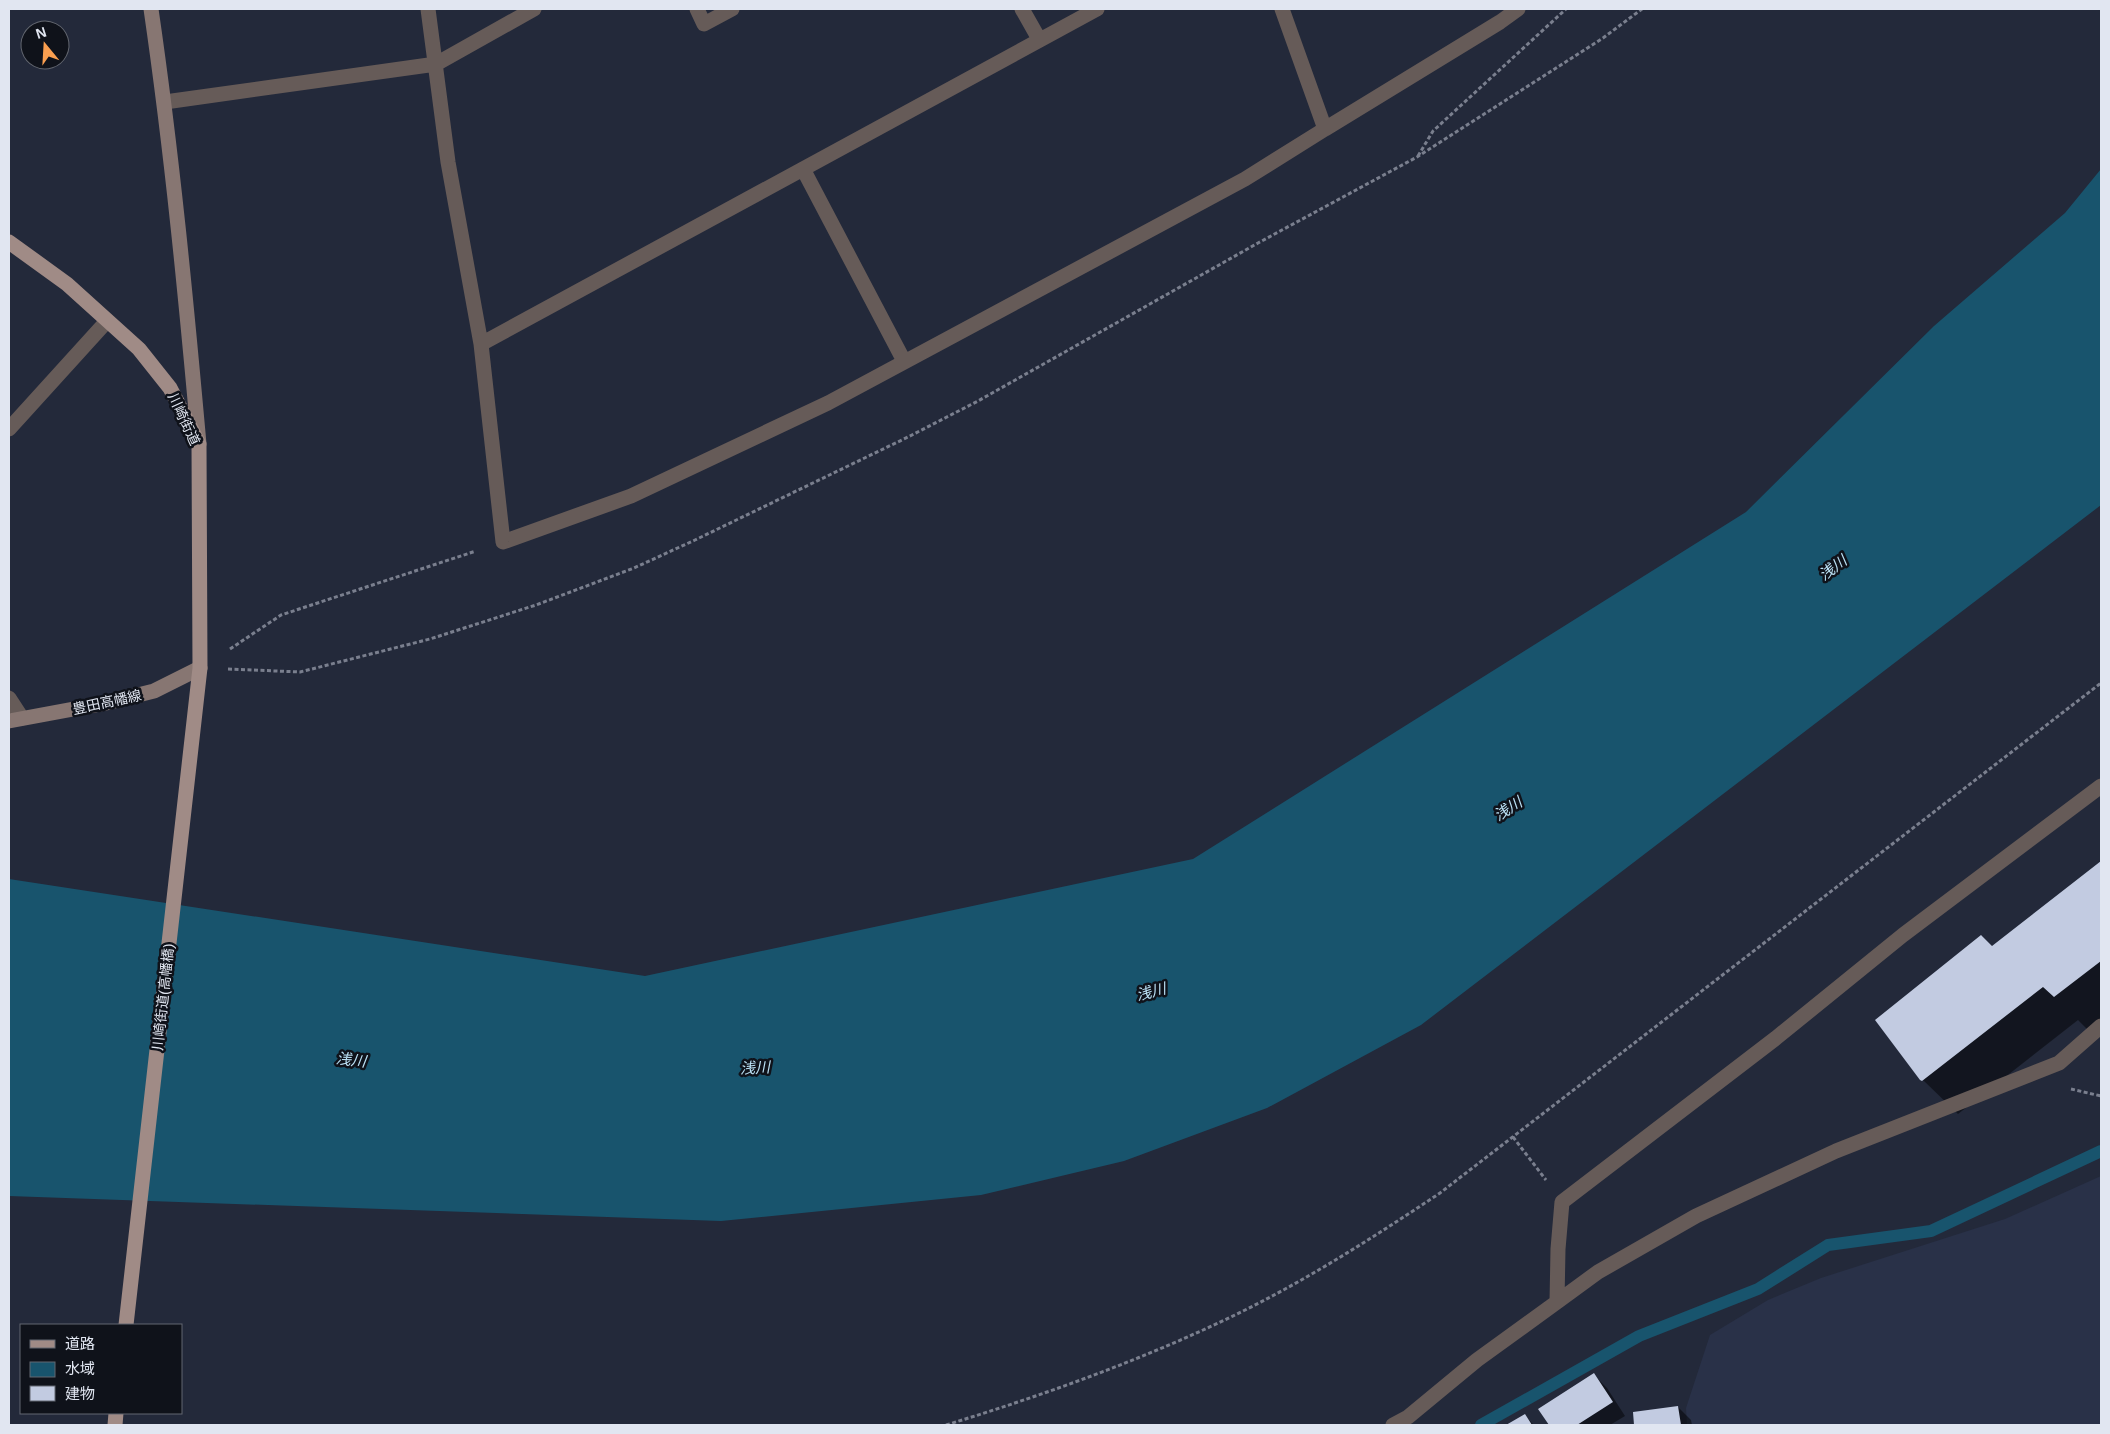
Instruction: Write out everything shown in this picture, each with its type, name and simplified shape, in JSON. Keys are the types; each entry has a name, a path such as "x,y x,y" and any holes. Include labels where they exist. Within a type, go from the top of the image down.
{"main road":[{"name":"川崎街道","path":"9,242 67,284 139,349 170,388 199,444 200,668"},
{"name":"川崎街道(高幡橋)","path":"126,1324 200,668"}],"street":[{"path":"151,9 165,102 183,266 199,444"},
{"path":"428,9 448,162 481,344 503,542 631,496 828,403 1245,179 1500,22 1518,9"},
{"path":"165,102 436,64 534,9"},
{"path":"697,9 704,24 732,9"},
{"path":"1022,9 1039,39"},
{"path":"481,344 1097,9"},
{"path":"1282,9 1325,129"},
{"path":"803,169 904,361"},
{"path":"9,429 107,321"},
{"name":"豊田高幡線","path":"15,720 154,692 200,668"},
{"path":"9,698 15,720"},
{"path":"1557,1302 1558,1249 1562,1202 1776,1038 1903,935 2101,786"},
{"path":"1393,1425 1408,1417 1477,1360 1598,1272 1696,1216 1742,1196 1795,1168 2059,1063 2101,1026"}],"path":[{"path":"1417,157 1433,131 1566,9"},
{"path":"200,668 300,672 474,626 634,568 761,509 969,406 1258,243 1417,157 1603,38 1642,9"},
{"path":"200,668 281,615 503,542"},
{"path":"946,1425 1109,1369 1236,1314 1367,1241 1440,1193 2101,683"},
{"path":"1513,1137 1562,1202"},
{"path":"940,1425 952,1423"}],"shaded area":[{"path":"2101,1176 2101,1425 1687,1425 1686,1408 1710,1335 1768,1300 1821,1278 2005,1219"}],"water":[{"name":"浅川","path":"2101,169 2101,505 1421,1025 1267,1108 1124,1161 981,1195 721,1221 9,1196 9,879 645,976 1193,859 1746,512 1934,326 2065,213"}],"building":[{"path":"2101,861 2101,961 2054,997 2043,987 1922,1081 1920,1080 1875,1020 1981,935 1992,946"},
{"path":"1594,1373 1613,1402 1577,1425 1549,1425 1538,1409"},
{"path":"1678,1406 1681,1425 1634,1425 1633,1412"},
{"path":"1525,1414 1532,1425 1506,1425"}],"waterway":[{"path":"1481,1425 1639,1336 1758,1289 1828,1245 1931,1231 2101,1151"}]}
